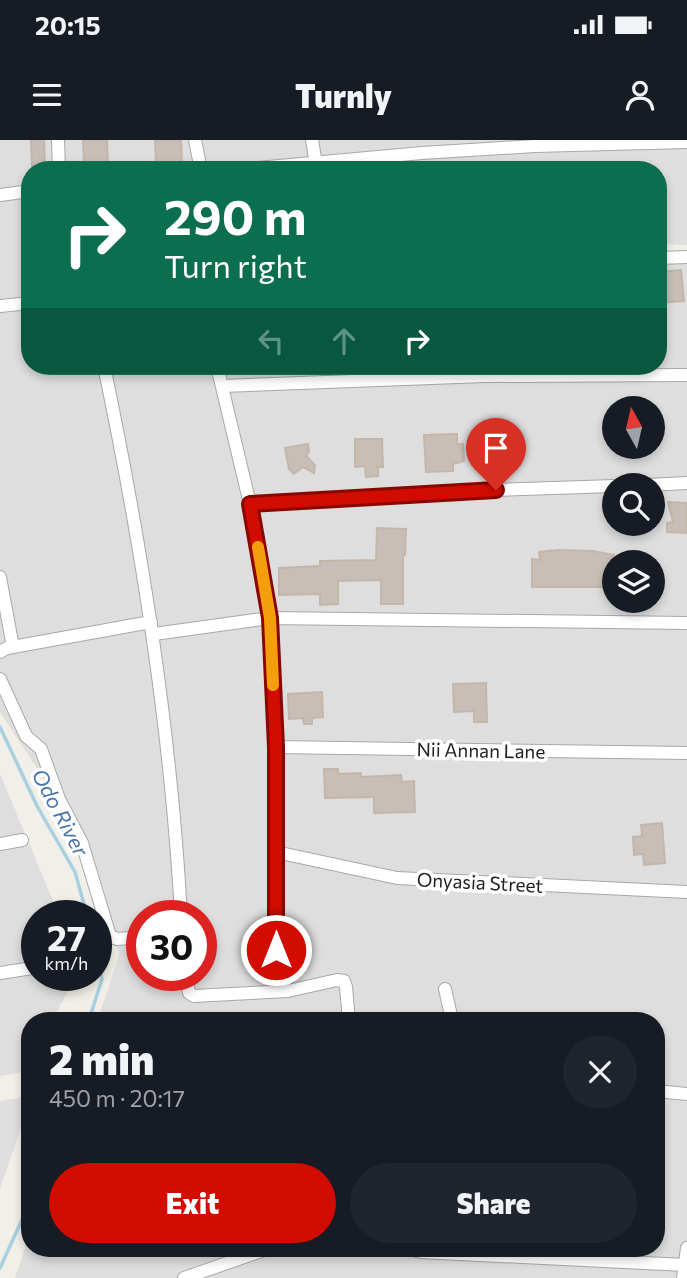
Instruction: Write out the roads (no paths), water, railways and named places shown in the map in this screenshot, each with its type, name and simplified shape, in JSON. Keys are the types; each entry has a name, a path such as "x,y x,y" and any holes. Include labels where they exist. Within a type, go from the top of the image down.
{"street":[{"path":"58,140 59,161"},
{"path":"195,140 199,161"},
{"path":"312,140 316,161"},
{"path":"334,161 421,146 687,142"},
{"path":"0,195 21,192"},
{"path":"667,258 687,257"},
{"path":"0,306 21,304"},
{"path":"106,375 127,472 167,731 180,900"},
{"path":"220,375 250,504 270,618 276,747 276,975 284,988"},
{"path":"223,386 414,375"},
{"path":"667,375 687,375"},
{"path":"665,484 687,483"},
{"path":"250,504 602,486"},
{"path":"0,577 6,650 152,628 270,618 687,623"},
{"path":"0,679 26,736 41,749 59,799 82,843 110,936 126,938"},
{"name":"Nii Annan Lane","path":"276,747 687,753"},
{"path":"0,844 22,840"},
{"name":"Onyasia Street","path":"276,852 397,878 687,892"},
{"path":"0,973 21,970"},
{"path":"189,991 194,996 337,980 344,981 348,1012"},
{"path":"445,989 450,1012"},
{"path":"665,1092 687,1094"},
{"path":"490,1257 684,1271 687,1248"},
{"path":"184,1278 244,1257"}],"waterway":[{"name":"Odo River","path":"0,727 37,806 75,872 83,900"},
{"name":"Odo River","path":"92,1012 98,991"},
{"name":"Odo River","path":"0,1268 21,1222"}]}
